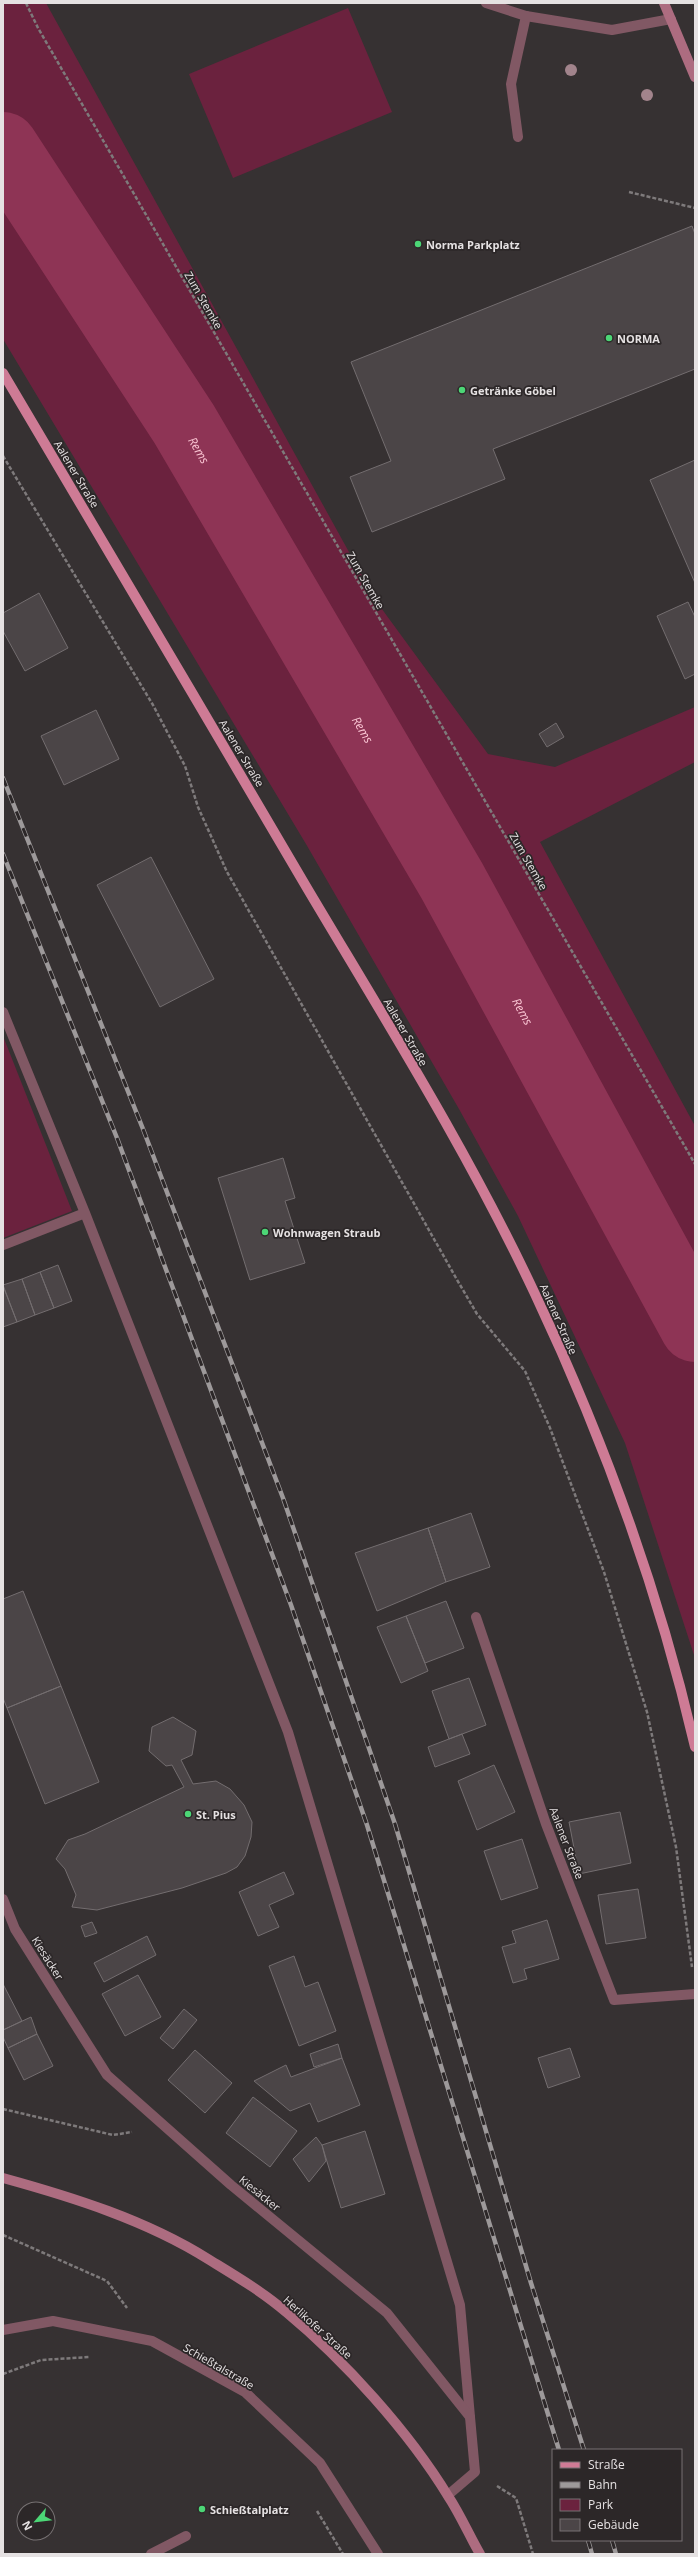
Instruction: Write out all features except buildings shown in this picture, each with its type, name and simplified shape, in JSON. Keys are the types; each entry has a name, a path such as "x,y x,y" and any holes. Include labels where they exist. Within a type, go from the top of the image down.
{"main road":[{"path":"664,3 695,77"},
{"name":"Aalener Straße","path":"3,373 389,1027 477,1180 535,1293 584,1406 620,1501 677,1670 695,1747"},
{"name":"Herlikofer Straße","path":"3,2178 53,2192 144,2226 207,2258 285,2311 341,2363 390,2418 448,2495 480,2554"}],"street":[{"path":"486,3 526,16 612,30 671,19"},
{"path":"518,137 511,84 526,16"},
{"path":"3,1012 85,1213 288,1732 460,2305 475,2472 448,2495"},
{"path":"3,1245 85,1213"},
{"name":"Aalener Straße","path":"476,1617 546,1824 614,2000 695,1994"},
{"name":"Kiesäcker","path":"3,1899 15,1929 107,2075 155,2120 387,2313 470,2417"},
{"name":"Schießtalstraße","path":"3,2330 53,2322 152,2341 245,2392 320,2463 378,2554"},
{"path":"151,2554 186,2536"}],"path":[{"name":"Zum Stemke","path":"26,3 38,28 695,1164"},
{"path":"629,192 695,208"},
{"path":"3,456 153,705 185,766 198,808 227,872 448,1264 477,1314 525,1370 550,1428 604,1572 647,1712 676,1847 692,1970"},
{"path":"3,2109 113,2135 136,2131 155,2120"},
{"path":"3,2235 107,2281 152,2341"},
{"path":"3,2374 42,2360 92,2356"},
{"path":"475,2472 516,2498 533,2554"},
{"path":"313,2504 343,2554"}],"green space":[{"path":"3,3 46,3 376,601 488,754 555,767 695,707 695,762 540,842 695,1126 695,1658 625,1443 518,1216 459,1109 306,844 3,339"},
{"path":"348,8 392,112 233,178 189,74"},
{"path":"3,1036 72,1211 3,1238"}],"waterway":[{"name":"Rems","path":"3,147 184,424 452,881 695,1327"}],"railway":[{"path":"3,778 143,1129 283,1498 395,1824 531,2283 584,2449"},
{"path":"3,854 117,1138 291,1605 367,1825 559,2449"},
{"path":"588,2541 592,2554"},
{"path":"612,2541 616,2554"}],"place":[{"name":"Norma Parkplatz","path":"418,244"},
{"name":"NORMA","path":"609,338"},
{"name":"Getränke Göbel","path":"462,390"},
{"name":"Wohnwagen Straub","path":"265,1232"},
{"name":"St. Pius","path":"188,1814"},
{"name":"Schießtalplatz","path":"202,2509"}]}
